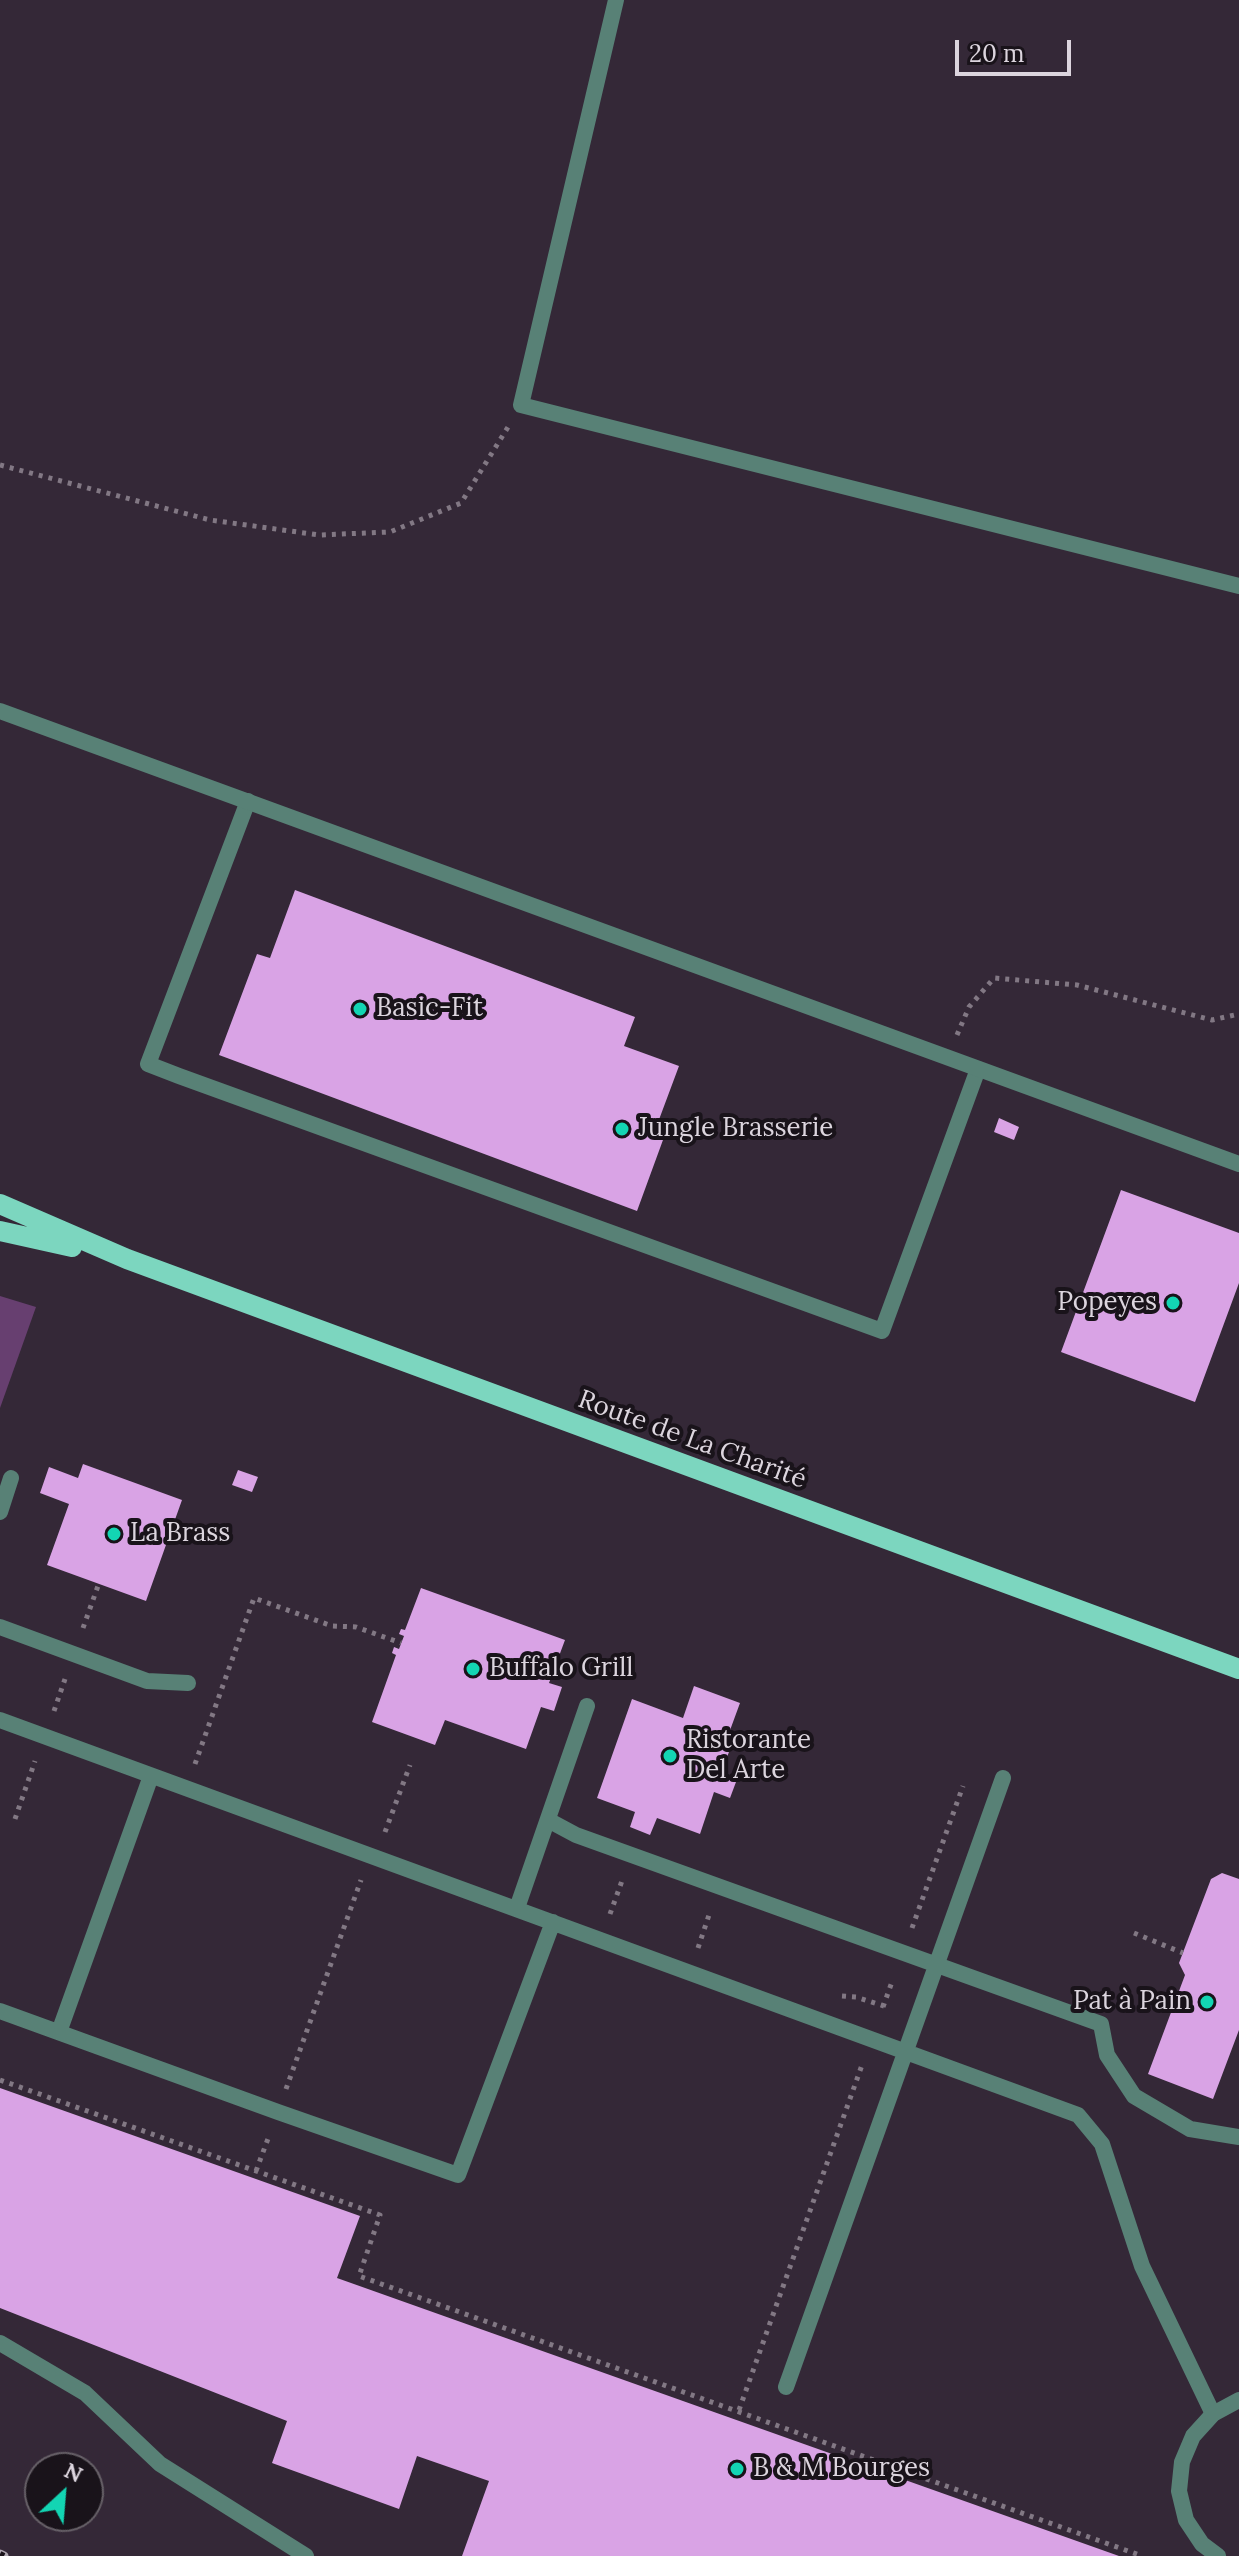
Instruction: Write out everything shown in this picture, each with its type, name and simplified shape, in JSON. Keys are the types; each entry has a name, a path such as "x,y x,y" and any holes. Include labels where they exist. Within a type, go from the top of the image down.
{"main road":[{"name":"Route de La Charité","path":"0,1204 127,1259 1239,1669"},
{"name":"Route de La Charité","path":"0,1231 127,1259"}],"street":[{"path":"616,0 521,405 1239,586"},
{"path":"0,711 1239,1164"},
{"path":"248,801 148,1064 169,1072 882,1331 978,1069"},
{"path":"0,1512 11,1478"},
{"path":"0,1627 147,1681 188,1683"},
{"path":"517,1908 587,1706"},
{"path":"0,1720 1078,2115 1102,2144 1142,2266 1213,2414"},
{"path":"59,2032 151,1776"},
{"path":"786,2387 1003,1778"},
{"path":"548,1820 576,1835 1101,2024 1107,2055 1134,2096 1190,2129 1239,2137"},
{"path":"0,2011 458,2175 553,1922"},
{"path":"0,2343 85,2393 160,2464 306,2556"},
{"path":"1218,2556 1202,2544 1186,2520 1179,2491 1182,2462 1193,2436 1213,2414 1239,2400"}],"path":[{"path":"0,465 210,520 319,535 390,532 461,503 521,405"},
{"path":"969,1007 994,978 1077,985 1212,1020 1239,1014"},
{"path":"15,1819 99,1583"},
{"path":"194,1767 254,1598 332,1626 356,1627 401,1643"},
{"path":"256,2171 370,1856 383,1837 410,1765"},
{"path":"739,2410 963,1786"},
{"path":"1134,1933 1183,1953"},
{"path":"0,2080 380,2215 359,2276 1142,2556"}],"shaded area":[{"path":"0,1296 36,1307 0,1408"}],"building":[{"path":"295,890 635,1017 624,1046 679,1066 657,1125 667,1129 637,1211 219,1055 257,954 270,958"},
{"path":"999,1118 1019,1127 1014,1140 994,1132"},
{"path":"1121,1190 1239,1233 1239,1283 1195,1402 1061,1352"},
{"name":"La Brass","path":"83,1464 182,1500 146,1601 47,1565 69,1504 40,1493 49,1467 78,1478"},
{"path":"238,1470 258,1477 252,1492 232,1485"},
{"name":"Buffalo Grill","path":"421,1588 565,1640 549,1683 562,1687 554,1711 541,1707 526,1749 445,1720 435,1745 372,1722 396,1655 392,1653 394,1647 399,1649 404,1636 399,1634 401,1629 405,1630"},
{"name":"Ristorante Del Arte","path":"694,1686 740,1703 729,1733 735,1735 720,1777 736,1782 730,1798 714,1792 700,1834 657,1818 650,1835 630,1827 635,1812 597,1798 632,1699 683,1718"},
{"name":"Pat à Pain","path":"1222,1873 1239,1879 1239,2030 1213,2099 1148,2074 1185,1975 1179,1963 1211,1879"},
{"path":"0,2088 360,2216 337,2278 1119,2556 462,2556 489,2481 417,2456 399,2509 272,2463 287,2421 0,2308"}],"railway":[{"path":"0,2554 4,2556"}],"place":[{"name":"Basic-Fit","path":"360,1009"},
{"name":"Jungle Brasserie","path":"622,1129"},
{"name":"Popeyes","path":"1173,1303"},
{"name":"La Brass","path":"114,1534"},
{"name":"Buffalo Grill","path":"473,1669"},
{"name":"Ristorante Del Arte","path":"670,1756"},
{"name":"Pat à Pain","path":"1207,2002"},
{"name":"B & M Bourges","path":"737,2469"}]}
